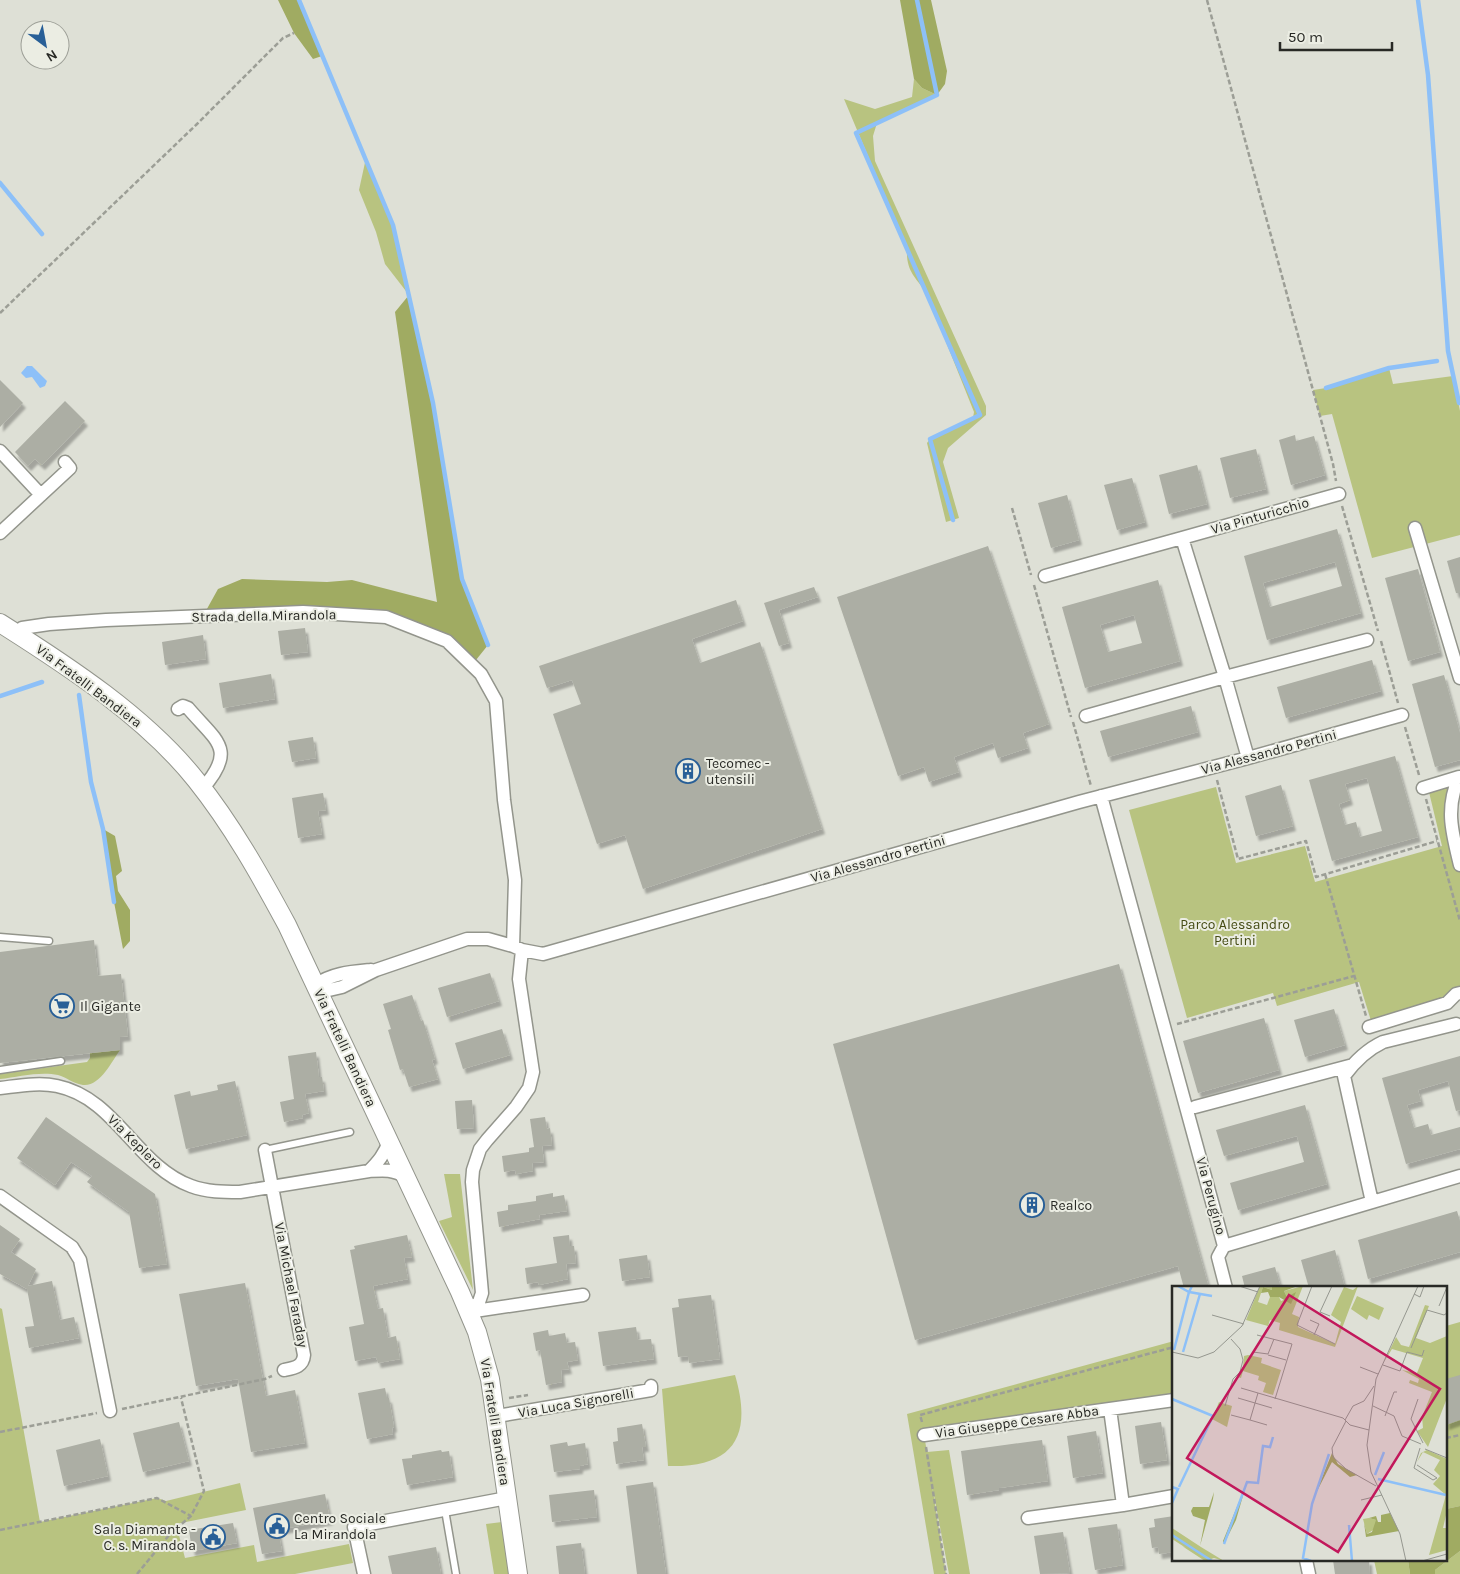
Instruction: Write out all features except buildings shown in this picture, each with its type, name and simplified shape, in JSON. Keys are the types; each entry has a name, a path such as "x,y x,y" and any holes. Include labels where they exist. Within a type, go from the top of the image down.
{"street":[{"path":"0,451 41,495"},
{"path":"0,533 70,468 65,462"},
{"name":"Via Pinturicchio","path":"1046,576 1339,494"},
{"path":"1415,528 1460,678"},
{"path":"1182,538 1248,758"},
{"name":"Strada della Mirandola","path":"22,628 97,621 303,612 386,617 447,641 481,674 496,701 504,800 515,880 519,979 533,1072 532,1081 523,1098 487,1140 476,1160 472,1182 482,1293 479,1302 468,1312"},
{"name":"Via Fratelli Bandiera","path":"0,623 114,701 158,740 195,779 259,873 287,925 406,1177 468,1312 483,1350 497,1416 518,1574"},
{"path":"1086,716 1367,640"},
{"path":"178,709 183,706 188,708 219,745 221,762 212,778 202,789"},
{"name":"Via Alessandro Pertini","path":"315,984 336,974 376,970 467,939 488,939 543,954 1098,797 1402,715"},
{"path":"1422,788 1460,777 1453,792 1451,813 1453,835 1460,865"},
{"name":"Via Perugino","path":"1098,797 1224,1246 1460,1176"},
{"path":"1369,1027 1447,1004 1456,994 1460,993"},
{"path":"1372,1202 1344,1076 1357,1059 1374,1046 1383,1042 1456,1024"},
{"path":"1195,1107 1353,1065"},
{"name":"Via Keplero","path":"0,1088 44,1084 61,1087 80,1094 106,1113 158,1167 190,1186 220,1192 240,1192 369,1171 396,1171 406,1177"},
{"path":"369,1171 382,1158 387,1150 389,1141"},
{"path":"265,1150 273,1188"},
{"name":"Via Michael Faraday","path":"273,1188 304,1355 300,1365 284,1370"},
{"path":"0,1196 72,1247 80,1260 110,1411"},
{"path":"1224,1246 1218,1256 1226,1286"},
{"path":"468,1312 583,1296"},
{"name":"Via Luca Signorelli","path":"497,1416 652,1390 651,1386"},
{"name":"Via Giuseppe Cesare Abba","path":"924,1435 1172,1400"},
{"name":"Via Giuseppe Cesare Abba","path":"1110,1409 1123,1504"},
{"path":"1028,1518 1172,1496"},
{"path":"364,1574 354,1527 507,1498"}],"lane":[{"path":"0,937 49,941"},
{"path":"0,1070 61,1061"},
{"path":"265,1150 350,1132"},
{"path":"445,1510 456,1574"}],"path":[{"path":"1207,0 1333,464 1339,494"},
{"path":"0,312 197,124 283,38 294,33"},
{"path":"1012,508 1031,575"},
{"path":"1034,584 1098,797"},
{"path":"1214,767 1238,859 1306,841 1316,877 1437,841"},
{"path":"1325,874 1369,1027"},
{"path":"1164,1028 1354,976"},
{"path":"946,1574 920,1415 1172,1348"},
{"path":"0,1432 181,1398 266,1379 284,1370"},
{"path":"137,1574 170,1534 191,1516 204,1490 181,1398"},
{"path":"0,1530 157,1498 191,1516"}],"green space":[{"path":"278,0 299,0 322,56 313,59 294,33"},
{"path":"900,0 931,0 947,71 945,84 937,95 922,88 914,79"},
{"path":"914,79 922,88 937,95 877,123 873,136 875,161 986,406 986,415 948,448 943,462 959,518 946,522 927,443 930,439 973,418 974,412 926,292 909,268 907,249 844,99 875,109 912,97"},
{"path":"366,158 393,225 409,295 385,264 376,232 359,190"},
{"path":"409,295 433,403 462,579 488,645 472,665 447,641 386,617 203,616 218,589 242,579 327,582 352,580 437,602 395,312"},
{"path":"1389,368 1393,384 1453,376 1460,411 1460,535 1372,558 1332,414 1320,416 1313,390 1326,388"},
{"name":"Parco Alessandro Pertini","path":"1459,778 1452,792 1460,870 1460,990 1444,1002 1372,1024 1359,982 1277,1006 1273,993 1187,1018 1129,810 1216,787 1236,863 1305,846 1315,882 1442,846 1428,788"},
{"path":"103,829 115,836 122,871 116,876 118,891 130,910 130,941 123,949 114,902"},
{"path":"120,1050 100,1078 89,1085 83,1085 51,1074 0,1079 0,1074 87,1062 90,1058 90,1053"},
{"path":"444,1174 460,1174 473,1290 439,1221 452,1217"},
{"path":"0,1308 2,1309 40,1522 157,1498 166,1501 240,1483 246,1510 176,1524 185,1558 254,1545 257,1562 349,1544 353,1563 295,1574 0,1574"},
{"path":"1460,1322 1460,1506 1448,1509 1448,1325"},
{"path":"1172,1342 1172,1400 924,1435 927,1452 949,1450 970,1574 949,1574 932,1485 946,1574 934,1574 907,1414"},
{"path":"735,1375 740,1397 741,1415 739,1431 733,1444 723,1454 709,1461 691,1465 668,1466 662,1389"},
{"path":"1460,1506 1460,1551 1448,1560 1448,1509"},
{"path":"502,1522 509,1574 494,1574 486,1524"},
{"path":"1460,1551 1460,1574 1435,1574 1435,1570"},
{"path":"1374,1562 1408,1562 1410,1574 1377,1574"},
{"path":"1408,1562 1446,1562 1435,1570 1435,1574 1410,1574"}],"water":[{"path":"27,366 32,366 47,381 45,386 40,388 32,377 26,378 21,373"}],"waterway":[{"path":"299,0 393,225 433,403 462,579 488,645"},
{"path":"917,0 937,95 856,133 980,415 930,439 953,520"},
{"path":"1418,0 1428,75 1448,351 1460,403"},
{"path":"0,183 42,234"},
{"path":"1326,388 1389,368 1437,361"},
{"path":"0,696 42,682"},
{"path":"79,695 91,782 103,829 114,902"}],"place":[{"name":"Tecomec - utensili","path":"688,771"},
{"name":"Il Gigante","path":"62,1006"},
{"name":"Realco","path":"1032,1205"},
{"name":"Centro Sociale La Mirandola","path":"277,1526"},
{"name":"Sala Diamante - C. s. Mirandola","path":"213,1537"}]}
